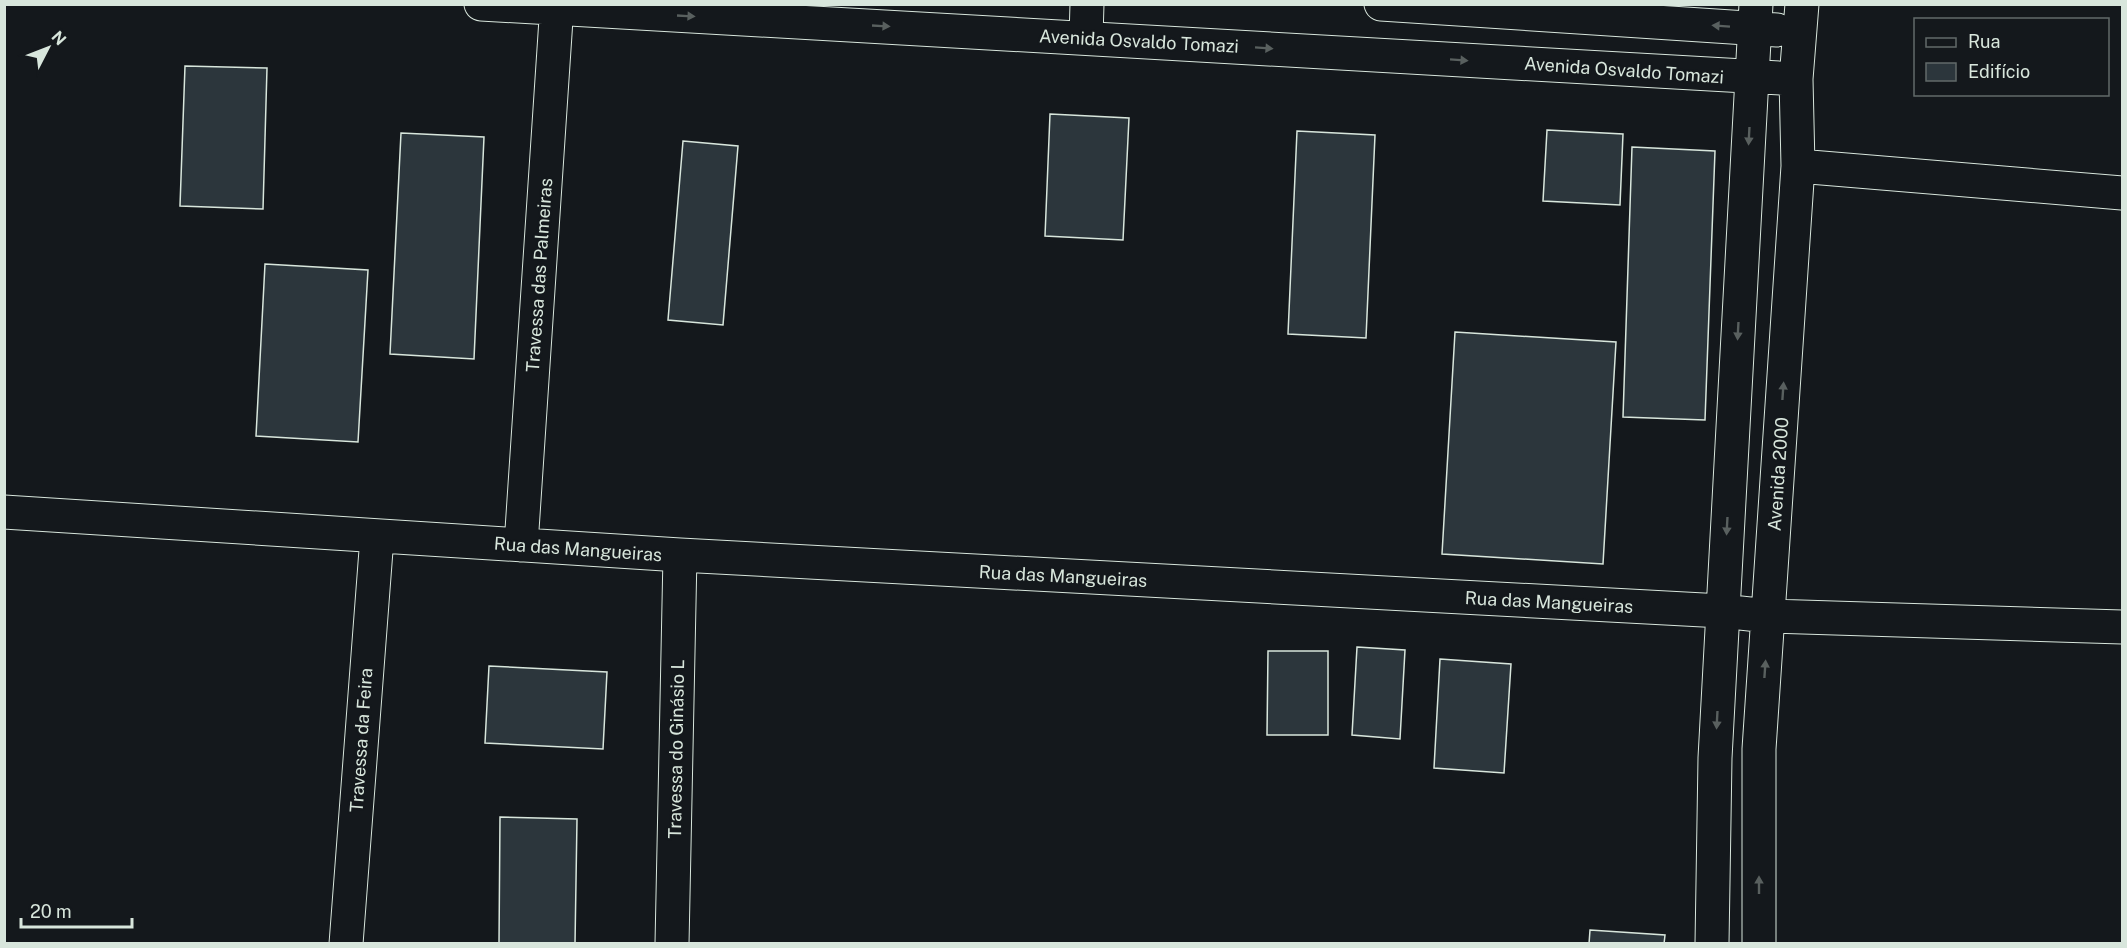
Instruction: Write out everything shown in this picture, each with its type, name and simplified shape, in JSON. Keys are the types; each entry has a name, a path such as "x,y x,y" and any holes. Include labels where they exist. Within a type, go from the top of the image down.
{"street":[{"name":"Avenida Osvaldo Tomazi","path":"481,4 1797,79"},
{"path":"1086,37 1087,4"},
{"path":"1381,4 1801,18"},
{"name":"Travessa das Palmeiras","path":"521,545 557,7"},
{"path":"1712,944 1722,611 1755,16"},
{"name":"Avenida 2000","path":"1759,944 1760,749 1798,166 1797,79 1801,18"},
{"path":"1798,166 2122,193"},
{"name":"Rua das Mangueiras","path":"4,512 680,555 1722,611 1768,616 2122,627"},
{"name":"Travessa da Feira","path":"346,944 377,537"},
{"name":"Travessa do Ginásio L","path":"672,944 680,555"}],"building":[{"path":"185,66 267,68 263,209 180,206"},
{"path":"1050,114 1129,118 1123,240 1045,236"},
{"path":"1547,130 1623,134 1620,205 1543,201"},
{"path":"1297,131 1375,135 1366,338 1288,334"},
{"path":"401,133 484,137 474,359 390,354"},
{"path":"683,141 738,146 723,325 668,320"},
{"path":"1632,147 1715,151 1705,420 1623,417"},
{"path":"265,264 368,270 358,442 256,436"},
{"path":"1455,332 1616,342 1603,564 1442,554"},
{"path":"1357,647 1405,650 1400,739 1352,735"},
{"path":"1268,651 1328,651 1328,735 1267,735"},
{"path":"1440,659 1511,664 1504,773 1434,768"},
{"path":"489,666 607,672 603,749 485,743"},
{"path":"500,817 577,819 575,944 499,944"},
{"path":"1590,930 1665,935 1664,944 1589,944"}]}
